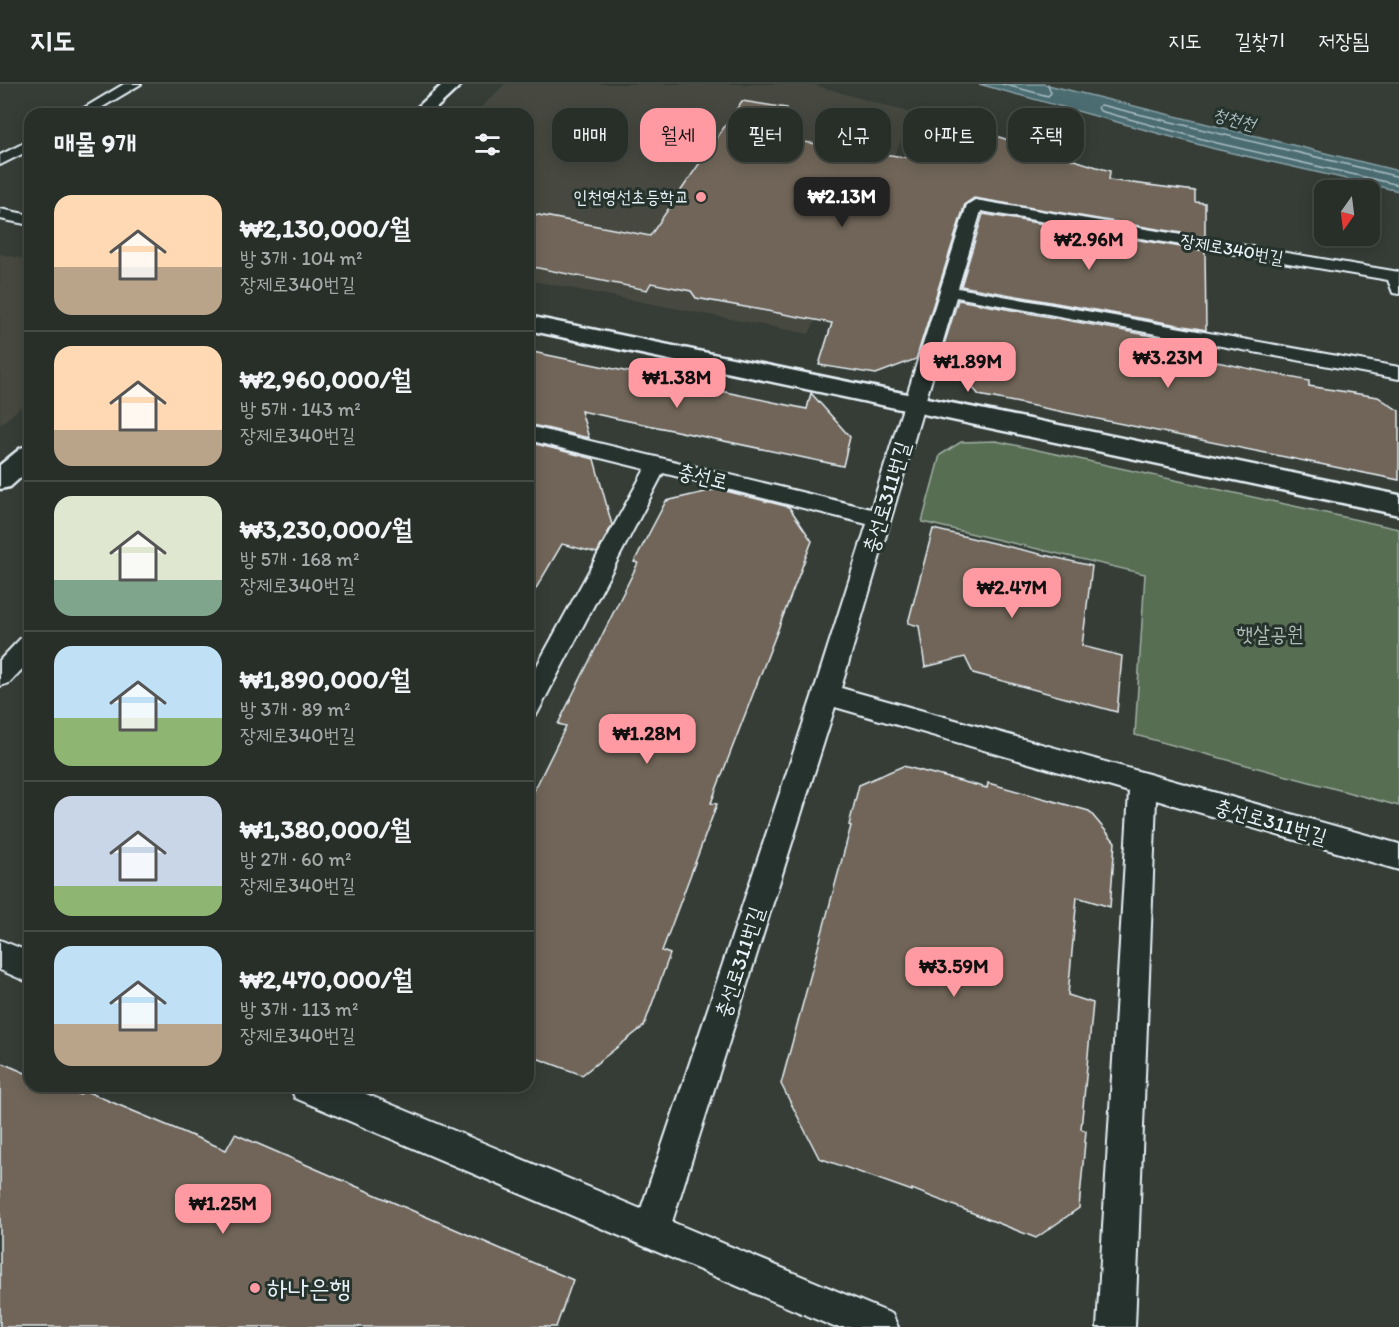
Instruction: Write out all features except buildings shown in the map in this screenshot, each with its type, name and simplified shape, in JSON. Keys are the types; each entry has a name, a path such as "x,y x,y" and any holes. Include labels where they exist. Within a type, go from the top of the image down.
{"street":[{"path":"426,108 453,84"},
{"path":"534,324 1399,504"},
{"path":"0,480 24,459"}],"lane":[{"path":"92,108 134,84"},
{"path":"0,161 24,147"},
{"name":"장제로340번길","path":"914,404 975,205 1396,276 1399,289"},
{"path":"0,214 24,219"},
{"path":"949,291 1399,373"},
{"name":"충선로311번길","path":"651,1231 826,694 914,404"},
{"name":"충선로","path":"534,434 879,519"},
{"path":"534,695 657,465"},
{"path":"0,676 24,651"},
{"name":"충선로311번길","path":"826,694 1399,857"},
{"path":"1116,1327 1143,784"},
{"path":"0,955 24,965"},
{"path":"327,1092 879,1327"}],"shaded area":[{"name":"인천영선초등학교","path":"505,84 811,84 903,111 903,137 809,334 534,281 534,108 480,108"},
{"path":"0,254 24,259 24,404 0,425"}],"green space":[{"name":"햇살공원","path":"996,441 1399,529 1399,806 1135,735 1145,574 922,522 940,455 961,442"}],"water":[{"name":"청천천","path":"979,84 1044,84 1399,171 1399,191 1380,187 1380,180 1351,180 1215,149 1084,113 1084,108 1066,108"}],"place":[{"name":"인천영선초등학교","path":"701,197"},
{"name":"하나은행","path":"255,1288"}]}
